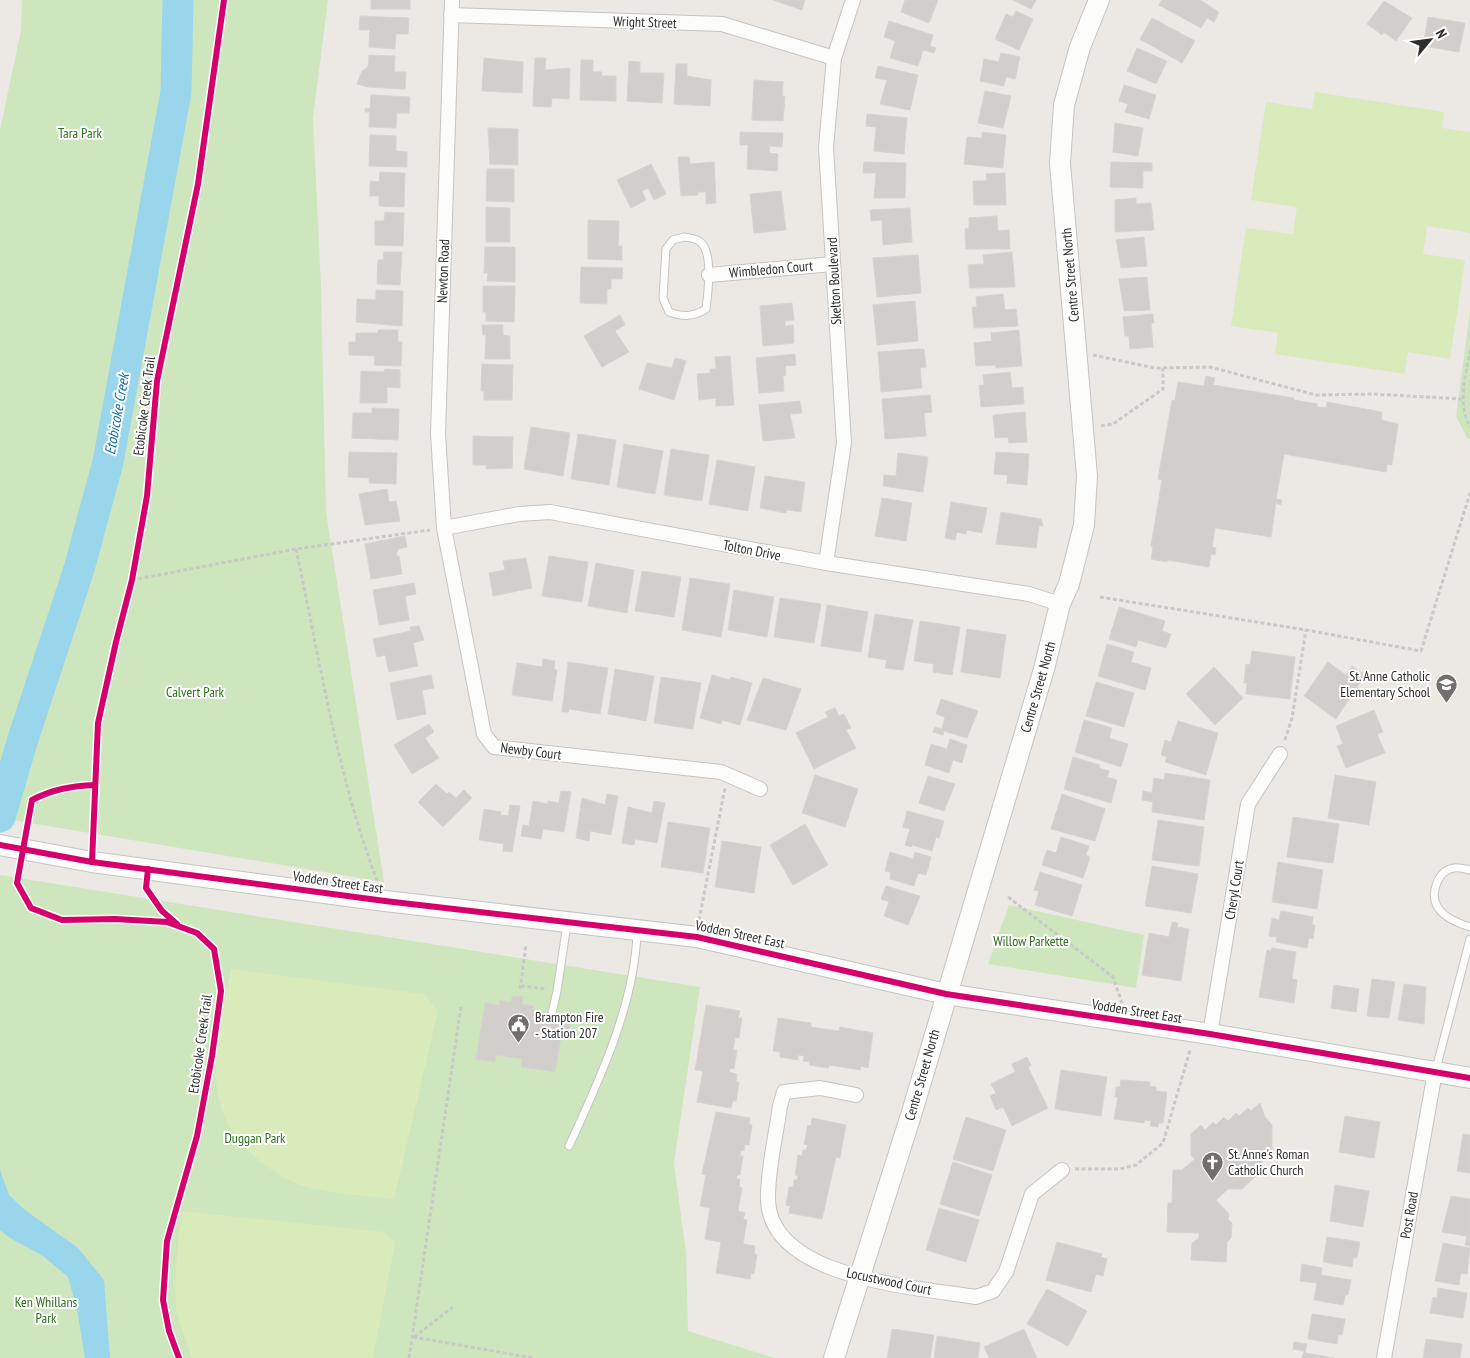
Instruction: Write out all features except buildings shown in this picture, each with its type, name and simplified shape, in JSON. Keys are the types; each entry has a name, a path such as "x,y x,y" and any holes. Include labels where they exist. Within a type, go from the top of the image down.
{"street":[{"name":"Newton Road","path":"444,528 438,434 452,0"},
{"name":"Skelton Boulevard","path":"826,563 844,443 826,148 834,58 854,0"},
{"name":"Centre Street North","path":"834,1358 912,1112 1044,669 1060,604 1069,584 1084,525 1087,476 1060,163 1064,105 1080,47 1099,0"},
{"name":"Wright Street","path":"451,15 722,24 834,58"},
{"name":"Wimbledon Court","path":"709,275 833,264"},
{"name":"Tolton Drive","path":"444,528 519,514 550,512 826,563 1029,594 1060,604"},
{"name":"Newby Court","path":"444,528 484,734 494,747 721,772 760,789"},
{"name":"Cheryl Court","path":"1203,1033 1248,804 1280,754"},
{"name":"Vodden Street East","path":"0,845 92,862 385,902 698,936 946,994 1203,1033 1470,1078"},
{"name":"Post Road","path":"1384,1358 1435,1072"},
{"name":"Locustwood Court","path":"856,1095 820,1088 784,1092 780,1106 768,1198 776,1229 786,1244 813,1261 860,1277 976,1297 993,1291 1006,1272 1032,1194 1062,1170"}],"lane":[{"path":"684,238 698,240 706,248 709,275 706,309 696,315 679,316 669,312 663,298 663,288 666,249 673,240 684,238"},
{"path":"1470,870 1455,867 1445,872 1438,880 1434,892 1437,905 1444,914 1470,927"},
{"path":"552,1013 568,922"},
{"path":"569,1146 611,1047 636,961 637,929"},
{"path":"1435,1072 1470,939"}],"path":[{"path":"1470,350 1462,399 1465,418 1470,427"},
{"path":"1076,351 1163,368 1210,367 1316,394 1373,394 1462,399"},
{"path":"1083,428 1113,424 1163,388 1163,368"},
{"path":"1100,597 1306,630 1421,652 1470,493"},
{"path":"132,580 296,549 444,528"},
{"path":"296,549 358,828 385,902"},
{"path":"130,589 134,571"},
{"path":"1280,754 1292,718 1306,630"},
{"path":"698,936 728,776"},
{"path":"1008,897 1113,977 1122,1002 1120,1021"},
{"path":"526,945 521,987 557,991"},
{"path":"409,1358 461,1007"},
{"path":"1062,1170 1120,1168 1136,1165 1163,1143 1203,1033"},
{"path":"413,1337 453,1307"},
{"path":"413,1337 534,1358"}],"green space":[{"name":"Calvert Park","path":"22,0 328,0 313,118 321,287 326,512 384,882 0,818 0,130 21,30"},
{"path":"1315,92 1444,112 1442,128 1470,132 1470,233 1427,226 1423,254 1465,260 1450,359 1408,352 1405,374 1275,354 1278,333 1231,326 1246,228 1293,234 1297,207 1251,200 1266,102 1312,109"},
{"path":"1470,312 1470,439 1467,438 1456,416"},
{"name":"Duggan Park","path":"0,875 700,987 674,1163 686,1253 688,1331 774,1358 0,1358"},
{"name":"Willow Parkette","path":"1009,905 1144,935 1136,988 988,964"},
{"path":"231,969 424,994 438,1011 394,1199 327,1191 299,1184 264,1165 234,1134 223,1112 217,1090 216,1067 217,1043"},
{"path":"181,1211 384,1232 395,1243 373,1358 192,1358 176,1312 175,1278"}],"water":[{"path":"0,1170 9,1195 25,1210 78,1248 104,1280 110,1358 85,1358 77,1309 68,1277 43,1256 10,1238 0,1230"}],"waterway":[{"name":"Etobicoke Creek","path":"0,817 22,742 79,569 108,462 176,92 178,0"}],"cycle path":[{"name":"Etobicoke Creek Trail","path":"92,862 98,723 132,580 147,496 157,381 198,184 224,0"},
{"name":"Etobicoke Creek Trail","path":"95,785 63,789 47,793 32,800 17,883 31,908 62,920 115,919 167,922 197,933 214,949 221,991 212,1056 197,1136 167,1241 163,1300 169,1331 179,1358"},
{"path":"0,845 92,862 385,901 697,937 946,994 1210,1034 1470,1078"},
{"path":"148,869 146,888 162,911 177,924"}],"place":[{"name":"St. Anne Catholic Elementary School","path":"1446,703"},
{"name":"Brampton Fire - Station 207","path":"519,1044"},
{"name":"St. Anne's Roman Catholic Church","path":"1212,1181"}],"park label":[{"name":"Tara Park","path":"80,133"},
{"name":"Ken Whillans Park","path":"46,1310"}]}
